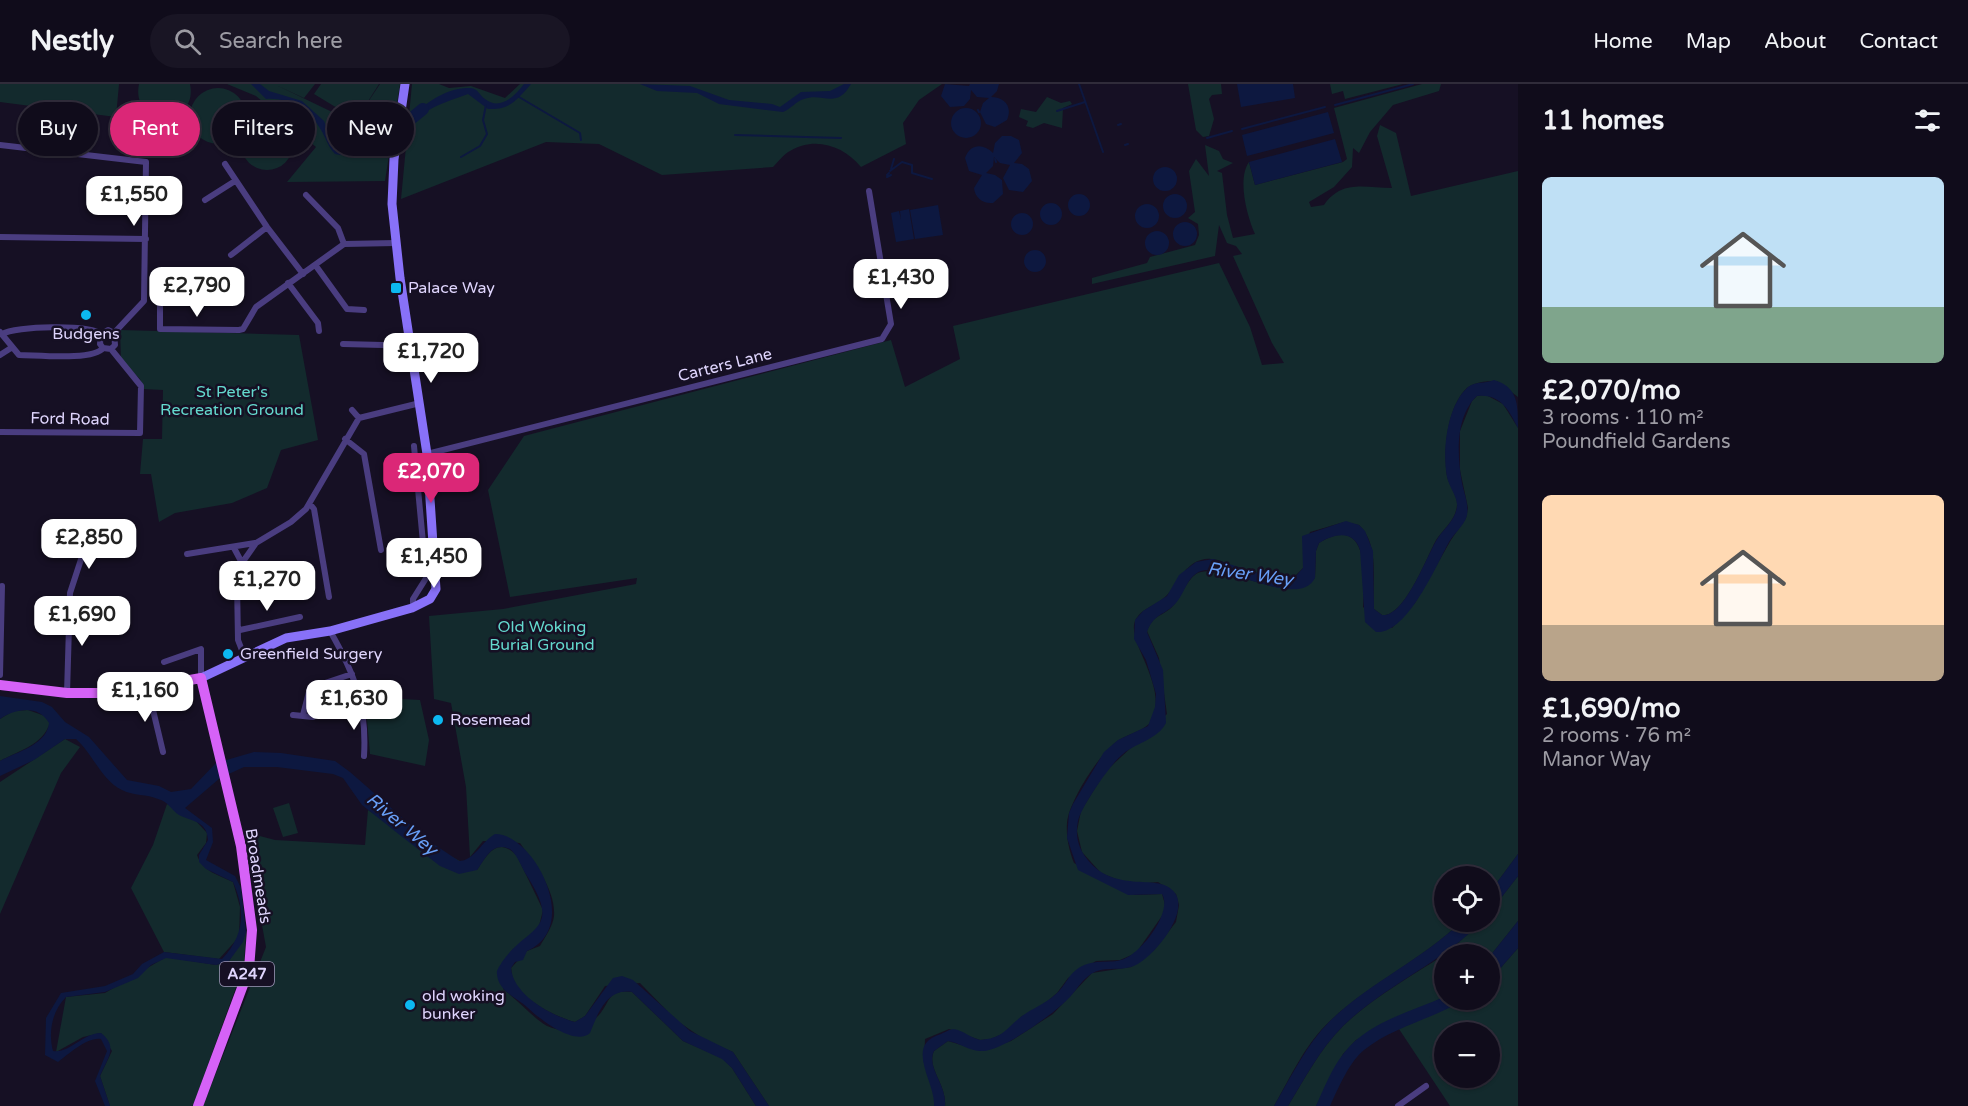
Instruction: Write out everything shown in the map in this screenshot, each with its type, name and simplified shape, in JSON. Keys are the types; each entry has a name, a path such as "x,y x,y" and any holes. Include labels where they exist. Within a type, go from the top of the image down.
{"main road":[{"path":"0,685 67,693 117,693 148,689 190,678 201,678 286,638 330,631 418,606 430,599 436,589 432,504 421,403 411,351 392,196 396,144 405,84"},
{"name":"Broadmeads","path":"198,1106 249,969 252,950 251,912 241,846 201,678"}],"street":[{"path":"0,146 146,162 144,292 141,306 114,333 115,345 111,349 103,348 94,355 19,355 1,333 23,328 90,329 101,334"},
{"path":"225,164 267,227 303,274"},
{"path":"205,201 235,181"},
{"name":"Carters Lane","path":"427,454 882,339 891,324 869,191"},
{"path":"306,195 338,228 344,244"},
{"path":"231,255 267,227"},
{"path":"0,237 146,239"},
{"path":"160,302 160,328 243,329 256,307 344,244 396,243"},
{"path":"316,266 347,309 364,310"},
{"path":"288,284 318,323 319,331"},
{"path":"101,334 108,330 114,333"},
{"path":"101,334 100,344 103,348"},
{"path":"343,345 383,345 411,351"},
{"path":"0,355 11,348"},
{"name":"Ford Road","path":"0,432 140,433 141,386 111,349"},
{"path":"187,554 256,543 291,522 310,504 315,490 359,418 421,403"},
{"path":"352,410 359,418"},
{"path":"345,439 364,454 381,550"},
{"path":"414,446 425,564"},
{"path":"310,504 314,509 329,597"},
{"path":"419,506 432,504"},
{"path":"67,693 70,593 89,535"},
{"path":"245,657 238,644 237,583 242,563 256,543"},
{"path":"234,548 242,563"},
{"path":"418,606 414,596 436,564"},
{"path":"0,675 2,586"},
{"path":"239,632 300,617"},
{"path":"330,631 352,674 366,725 364,756"},
{"path":"164,662 201,649 201,678"},
{"path":"303,716 310,688 352,674"},
{"path":"148,689 163,752"},
{"path":"293,714 314,717"},
{"path":"153,742 161,740"},
{"path":"1398,1106 1426,1086"}],"green space":[{"path":"0,84 119,84 117,102 110,102 110,116 98,115 98,102 18,102 18,104 0,102"},
{"path":"139,84 190,84 188,102 141,102"},
{"path":"227,84 315,84 304,98 276,85 311,102 263,102 256,96"},
{"path":"321,84 379,84 368,102 327,102 314,94"},
{"path":"380,84 400,84 397,102 368,102"},
{"path":"412,84 439,84 449,88 471,86 505,98 520,84 942,84 919,100 903,123 906,144 861,167 838,149 809,144 788,152 773,167 662,175 599,144 546,142 401,199 405,156 414,156 414,102 410,102"},
{"path":"1188,84 1221,84 1222,94 1212,95 1209,99 1214,119 1209,136 1203,137 1196,130"},
{"path":"1330,84 1403,84 1345,99 1343,91 1332,94"},
{"name":"Old Woking Burial Ground","path":"1422,84 1441,84 1439,91 1393,105 1370,132 1359,153 1353,148 1352,167 1334,187 1309,202 1311,207 1324,205 1338,191 1346,188 1392,188 1377,136 1380,125 1396,133 1411,196 1518,171 1518,397 1497,381 1492,381 1470,386 1458,399 1450,420 1446,443 1447,476 1456,498 1456,510 1452,520 1436,540 1414,585 1398,607 1390,613 1382,615 1374,609 1374,564 1366,533 1359,525 1344,522 1310,532 1303,555 1303,568 1295,576 1259,573 1237,568 1218,560 1202,560 1189,567 1169,593 1136,619 1134,628 1136,638 1155,691 1156,705 1153,718 1143,728 1119,740 1103,755 1073,802 1067,828 1068,843 1074,863 1135,895 1162,894 1166,908 1164,913 1136,953 1120,960 1096,961 1068,978 1057,993 1037,1010 1022,1016 1009,1031 991,1039 980,1040 949,1029 925,1039 924,1062 935,1097 934,1106 769,1106 733,1052 705,1040 676,1020 640,983 605,986 585,1016 575,1022 550,1012 525,996 514,982 511,968 527,951 540,946 554,916 552,896 543,877 520,843 483,841 470,857 466,787 451,703 434,699 429,616 503,609 636,584 637,578 510,597 488,490 524,436 891,340 905,387 960,359 953,326 1219,263 1250,327 1262,365 1284,363 1272,343 1233,256 1242,254 1236,246 1227,243 1219,225 1215,256 1092,284 1092,278 1147,263 1150,257 1195,245 1199,235 1198,224 1188,218 1195,212 1189,171 1196,159 1209,176 1205,145 1219,151 1223,159 1233,163 1217,171 1222,173 1227,215 1233,238 1255,234 1244,198 1245,169 1249,162 1255,185 1343,162 1347,159 1334,108"},
{"path":"218,88 229,90 241,101 212,102 212,143 200,137 200,102 194,102 198,96 207,90"},
{"path":"1047,97 1061,103 1070,101 1072,104 1063,108 1062,128 1044,123 1033,128 1026,126 1028,121 1019,117 1021,109 1036,112"},
{"path":"315,104 327,110 327,156 389,156 385,181 287,182 309,156 315,156"},
{"path":"244,156 290,156 277,168 267,170 257,168"},
{"name":"St Peter's Recreation Ground","path":"120,330 299,335 318,440 281,450 267,488 232,503 175,513 159,522 151,474 140,474 143,439 162,439 163,390 144,389 140,379 121,360"},
{"path":"1486,395 1503,404 1518,428 1518,854 1500,878 1500,866 1434,866 1434,932 1449,932 1330,1021 1313,1040 1274,1106 945,1106 943,1091 934,1070 932,1057 934,1051 948,1041 981,1051 1011,1041 1053,1014 1092,973 1131,967 1155,949 1176,922 1179,905 1176,894 1158,882 1138,884 1121,881 1101,873 1082,852 1077,831 1081,811 1105,772 1167,714 1159,658 1147,631 1152,622 1172,607 1192,577 1204,571 1227,574 1280,588 1290,589 1300,586 1315,578 1316,551 1319,543 1335,536 1347,536 1355,541 1361,552 1364,580 1363,607 1392,628 1415,603 1466,518 1468,508 1460,470 1460,431 1472,401 1477,396"},
{"path":"365,697 420,700 429,740 425,766 370,754"},
{"path":"28,710 45,716 50,723 46,731 36,742 0,761 0,719 13,711"},
{"path":"65,739 80,747 61,773 0,914 0,782"},
{"path":"289,803 298,833 283,837 273,808"},
{"path":"167,804 196,821 207,833 206,843 197,855 203,865 211,872 233,882 240,907 239,937 219,959 164,952 131,888 153,845"},
{"path":"368,810 389,824 477,870 489,853 499,847 510,850 517,856 543,910 538,930 512,950 503,989 542,1023 565,1032 593,1020 601,1013 610,998 618,992 632,992 683,1041 722,1058 732,1068 756,1106 203,1106 266,947 245,832 275,840 365,845"},
{"path":"1518,876 1518,921 1500,944 1457,944 1470,932 1500,932 1500,899"},
{"path":"246,932 244,965 193,1106 110,1106 100,1076 112,1051 101,1033 83,1037 56,1052 66,997 105,993 166,957 216,965 229,961"},
{"path":"1518,948 1518,1106 1450,1106 1438,1088 1500,1088 1500,1022 1434,1022 1434,1082 1399,1029 1441,1010 1500,1010 1500,969"},
{"path":"1434,961 1434,1002 1356,1040 1343,1054 1316,1106 1288,1106 1320,1054 1335,1035 1354,1016"}],"water":[{"path":"251,84 260,84 269,91 303,102 287,102 266,99"},
{"path":"524,84 531,84 517,99 502,108 488,109 468,94 442,103 414,122 414,113 432,100 454,90 470,88 485,99 496,103 502,103"},
{"path":"640,84 690,86 729,100 772,104 780,107 801,92 830,91 844,84 851,84 840,96 829,99 811,97 798,101 783,112 719,104 697,93 657,91"},
{"path":"945,84 969,86 970,84 999,84 997,91 991,97 1006,103 1009,110 1007,120 995,127 986,124 980,112 983,103 989,98 977,97 971,90 970,99 964,106 950,107 941,96"},
{"path":"1237,84 1293,84 1295,98 1241,107"},
{"path":"966,108 972,109 980,117 980,129 972,137 966,138 960,137 952,129 951,123 952,117 960,109"},
{"path":"1328,112 1334,133 1247,156 1242,135"},
{"path":"315,113 324,121 327,128 327,140 323,133 316,123"},
{"path":"1002,136 1011,136 1019,140 1022,153 1014,163 1022,164 1029,169 1032,181 1023,192 1009,190 1003,178 1010,165 1000,163 994,157 993,166 986,173 1002,180 1003,194 993,203 986,202 980,200 974,188 982,175 969,171 965,158 970,150 981,146 993,153 995,143"},
{"path":"1335,139 1342,162 1255,185 1249,162"},
{"path":"1165,167 1174,170 1177,179 1174,188 1165,191 1156,188 1153,179 1156,170"},
{"path":"1079,194 1087,197 1090,205 1087,213 1079,216 1071,213 1068,205 1071,197"},
{"path":"1175,194 1184,197 1187,206 1184,215 1175,218 1166,215 1163,206 1166,197"},
{"path":"1051,203 1059,206 1062,214 1059,222 1051,225 1043,222 1040,214 1043,206"},
{"path":"1147,204 1156,207 1159,216 1156,225 1147,228 1138,225 1135,216 1138,207"},
{"path":"938,205 943,235 915,239 910,210"},
{"path":"909,209 914,239 896,242 891,213 899,211 901,220 900,211"},
{"path":"1022,213 1030,216 1033,224 1030,232 1022,235 1014,232 1011,224 1014,216"},
{"path":"1185,222 1194,225 1197,234 1194,243 1185,246 1176,243 1173,234 1176,225"},
{"path":"1157,231 1166,234 1169,243 1166,252 1157,255 1148,252 1145,243 1148,234"},
{"path":"1035,250 1043,253 1046,261 1043,269 1035,272 1027,269 1024,261 1027,253"},
{"name":"River Wey","path":"1494,380 1508,387 1515,398 1518,428 1503,404 1492,397 1477,396 1470,404 1461,425 1459,437 1460,472 1467,507 1466,519 1449,542 1410,611 1388,630 1376,632 1365,622 1360,550 1353,539 1343,535 1331,537 1319,543 1316,551 1315,578 1306,587 1278,588 1227,573 1212,570 1201,571 1192,577 1176,603 1153,621 1147,632 1163,670 1166,723 1152,737 1128,750 1111,766 1080,814 1077,836 1084,855 1098,870 1111,877 1124,880 1159,884 1175,893 1178,902 1173,924 1158,946 1139,963 1131,967 1100,970 1091,974 1053,1012 1016,1038 983,1051 948,1041 934,1051 932,1057 934,1070 943,1091 945,1106 934,1106 923,1055 924,1047 930,1039 953,1029 980,1040 999,1035 1022,1016 1052,997 1073,972 1082,966 1094,962 1118,961 1131,955 1147,940 1160,921 1164,902 1162,894 1128,895 1078,870 1067,838 1069,813 1104,752 1118,740 1148,726 1155,707 1156,694 1146,660 1134,639 1135,620 1143,611 1167,596 1179,575 1196,562 1213,559 1258,573 1296,576 1303,568 1302,536 1346,521 1359,525 1365,531 1373,551 1374,609 1382,615 1390,613 1398,607 1414,586 1436,541 1456,512 1457,503 1447,477 1445,454 1448,429 1455,405 1468,387"},
{"name":"River Wey","path":"0,696 42,702 52,707 65,722 89,737 127,780 159,786 171,792 191,789 216,763 254,752 281,753 335,761 429,841 459,861 469,858 495,834 510,838 524,848 537,864 552,903 551,922 543,939 527,951 523,960 515,962 511,968 513,978 526,995 545,1009 575,1022 585,1016 613,978 622,976 633,980 690,1031 733,1052 769,1106 756,1106 732,1068 722,1059 683,1041 632,992 623,992 610,998 600,1010 590,1033 575,1036 566,1034 548,1024 504,990 498,980 498,968 512,950 538,926 542,918 542,908 537,894 510,849 499,847 494,849 477,870 459,874 440,866 362,805 343,778 333,774 277,767 244,767 220,778 185,808 212,828 213,842 206,860 235,876 241,888 246,932 243,942 229,961 216,965 166,958 151,965 138,978 105,992 66,997 54,1015 51,1029 53,1051 65,1049 88,1036 101,1033 109,1043 110,1053 100,1076 110,1106 105,1106 95,1081 107,1051 101,1039 84,1043 58,1062 45,1055 46,1018 61,993 105,986 133,974 142,964 164,952 222,959 239,932 240,903 233,882 206,869 199,862 199,855 208,840 202,826 179,815 162,800 127,792 115,786 76,739 65,739 34,760 0,776 0,761 37,742 47,731 49,723 39,713 26,710 0,719"},
{"path":"1518,854 1518,876 1500,899 1500,878"},
{"path":"1518,921 1518,948 1500,969 1500,944"},
{"path":"1449,932 1470,932 1456,944 1435,944"},
{"path":"1434,945 1434,960 1359,1011 1320,1054 1288,1106 1274,1106 1321,1030 1362,994"},
{"path":"1434,1001 1434,1010 1444,1010 1388,1035 1364,1050 1349,1069 1330,1106 1316,1106 1328,1078 1344,1053 1365,1033 1390,1019"}],"waterway":[{"path":"1079,84 1103,152"},
{"path":"1335,105 1413,84"},
{"path":"519,97 580,133 581,140"},
{"path":"1057,111 1085,102"},
{"path":"461,157 480,146 487,134 483,120 486,105"},
{"path":"1242,129 1325,107"},
{"path":"414,116 423,109"},
{"path":"1207,138 1232,131"},
{"path":"735,135 841,138"},
{"path":"891,169 894,159"},
{"path":"890,171 902,162 912,165 912,173 932,179"},
{"path":"887,177 891,175"}],"place":[{"name":"Palace Way","path":"396,288"},
{"name":"Budgens","path":"86,315"},
{"name":"Greenfield Surgery","path":"228,654"},
{"name":"Rosemead","path":"438,720"},
{"name":"old woking bunker","path":"410,1005"}]}
